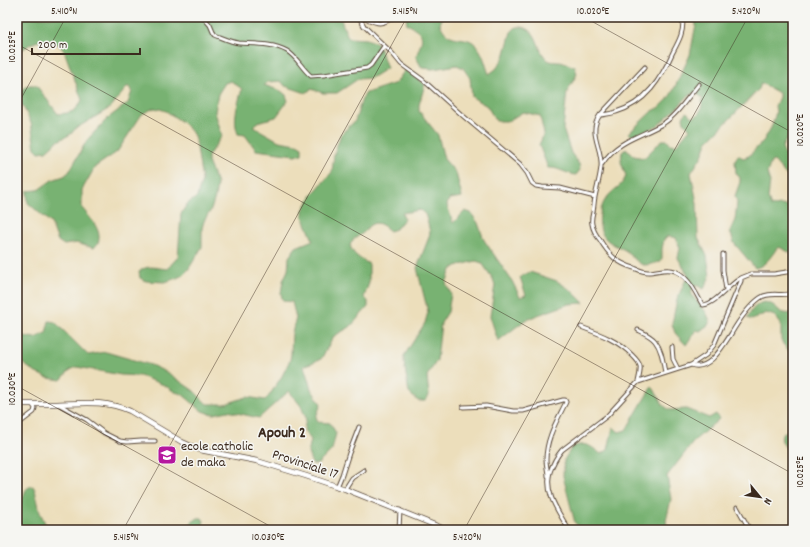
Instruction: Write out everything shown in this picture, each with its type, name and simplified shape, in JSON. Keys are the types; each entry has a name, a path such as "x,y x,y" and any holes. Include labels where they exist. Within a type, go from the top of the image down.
{"main road":[{"name":"Provinciale 17","path":"17,404 100,403 122,408 130,411 182,442 200,450 257,461 337,486 400,510 446,530"}],"street":[{"path":"203,17 210,25 215,35 237,43 255,43 285,50 290,53 311,76 367,68 371,65 384,46"},
{"path":"359,17 364,26 403,66 423,80 520,164 527,172 533,184 542,187 560,188 595,197"},
{"path":"363,17 378,24 394,17"},
{"path":"600,115 627,108 655,86 679,40 683,26 682,17"},
{"path":"645,67 600,115 595,128 602,164 595,197 592,222 593,228 602,243 616,260 626,266 644,272 662,270 675,271 691,285 703,305 708,304 741,278 751,274 774,274 793,271"},
{"path":"602,164 610,154 618,148 669,119 699,84"},
{"path":"723,254 723,270 726,290"},
{"path":"548,478 554,461 562,450 606,416 638,382 691,365 706,355 714,345 740,284 741,278"},
{"path":"691,365 698,366 713,358 743,317 764,296 787,295 793,293"},
{"path":"581,327 606,336 630,354 638,362 640,367 638,382"},
{"path":"638,330 653,339 657,344 663,358 665,373"},
{"path":"672,347 673,359 678,369"},
{"path":"463,406 486,406 513,411 523,411 565,400 566,402 551,434 547,448 546,460 548,486 551,496 569,530"},
{"path":"17,425 34,412 32,404"},
{"path":"58,404 104,433 120,441 155,441"},
{"path":"337,486 360,427"},
{"path":"345,489 352,478 364,470"},
{"path":"737,507 750,530"},
{"path":"399,530 400,510"}],"green space":[{"path":"17,17 340,17 349,38 367,39 378,44 387,68 371,78 358,79 337,93 323,93 311,89 306,93 285,86 281,81 268,82 264,85 281,91 286,95 288,101 276,117 257,122 254,127 279,141 297,144 302,147 302,154 295,155 256,150 245,135 238,134 236,128 236,117 237,106 242,89 231,81 225,83 218,94 215,112 222,136 208,156 208,162 217,184 211,210 204,221 202,228 202,247 188,270 183,275 165,282 146,281 140,278 139,272 148,267 167,269 178,257 181,214 187,204 197,197 202,180 194,136 182,122 166,111 154,108 142,114 117,152 95,167 82,190 82,208 99,233 98,244 94,248 76,243 64,245 58,241 51,223 28,203 27,191 38,190 52,180 64,176 69,172 87,140 108,118 128,103 132,91 128,86 110,108 75,129 71,134 56,142 46,151 39,152 35,148 31,123 20,100 24,88 29,85 36,85 58,114 73,111 78,107 82,100 61,46 55,42 43,40 31,44 17,53"},
{"path":"406,17 443,17 440,23 443,30 447,34 472,42 479,48 483,55 489,74 496,69 504,57 511,32 516,27 524,27 533,34 544,56 548,60 562,62 575,67 577,74 567,92 563,129 571,153 579,164 580,170 576,175 548,168 539,145 544,134 540,116 523,112 508,121 496,121 487,106 472,97 470,78 463,68 457,65 433,69 422,68 416,57 422,38 421,34 407,24"},
{"path":"695,17 793,17 793,128 782,147 785,155 793,164 793,180 786,175 774,161 771,162 767,173 770,182 768,198 771,207 780,205 789,206 793,215 793,253 779,247 765,263 755,268 734,243 730,231 735,220 737,202 735,196 740,182 740,178 736,173 735,161 738,155 743,158 749,156 764,140 772,126 776,112 775,106 779,93 761,83 759,89 707,142 702,156 691,173 697,203 698,238 707,256 710,276 704,289 696,285 691,292 693,297 706,312 710,321 708,325 700,331 696,330 686,345 675,333 672,324 677,299 688,275 678,258 680,248 676,238 668,236 664,239 662,258 660,262 644,265 639,263 625,250 606,239 600,229 600,216 606,198 621,184 626,176 621,162 622,152 626,149 634,156 644,158 662,140 667,140 670,144 676,145 690,129 684,122 683,117 687,112 692,117 699,113 703,99 698,94 694,93 689,95 657,126 632,136 629,133 651,112 660,107 673,91 690,55 696,24"},
{"path":"405,70 425,84 419,105 419,111 438,135 444,159 456,173 462,197 449,199 447,205 453,223 465,211 471,213 478,223 484,240 512,281 520,297 526,295 520,277 530,272 557,281 572,291 584,303 569,304 535,316 524,321 498,341 490,316 495,285 493,279 482,263 476,261 456,266 451,270 446,283 451,294 448,312 441,323 437,360 427,376 429,396 425,401 418,401 409,393 404,356 425,323 428,312 417,268 430,232 425,214 420,210 402,213 404,219 396,229 390,231 377,223 374,223 350,245 355,254 369,264 369,283 364,297 368,301 368,307 350,327 334,336 321,359 304,366 311,389 321,404 316,417 318,422 330,423 336,433 332,450 318,464 312,464 308,453 311,440 304,430 306,418 301,406 289,391 259,418 228,411 214,414 202,411 182,394 140,376 121,375 77,367 70,370 61,380 48,378 36,373 17,359 17,335 35,338 46,333 49,321 55,322 88,355 106,352 151,365 168,373 194,391 207,404 225,404 247,397 265,400 282,376 290,360 292,333 296,318 292,302 284,301 281,293 283,281 288,270 289,257 296,247 313,240 303,216 303,210 312,195 332,172 334,154 341,134 355,121 362,99 366,93 396,83"},
{"path":"764,302 773,305 784,313 793,313 793,355 783,344 781,339 781,324 775,316 766,313 752,320 747,318 756,306"},
{"path":"652,386 664,406 670,410 686,409 709,418 716,414 719,419 695,440 667,476 671,499 666,521 668,530 583,530 575,523 563,476 564,460 572,447 577,445 588,445 601,454 608,450 613,427 619,432 626,430"},
{"path":"792,419 793,449 788,451 782,442 782,436 783,433 792,429"},
{"path":"33,486 40,512 48,530 18,530 18,512 26,490"},
{"path":"198,518 202,518 204,521 201,530 187,530 192,522"}],"place":[{"name":"ecole catholic de maka","path":"167,455"}],"district":[{"name":"Apouh 2","path":"282,433"}]}
